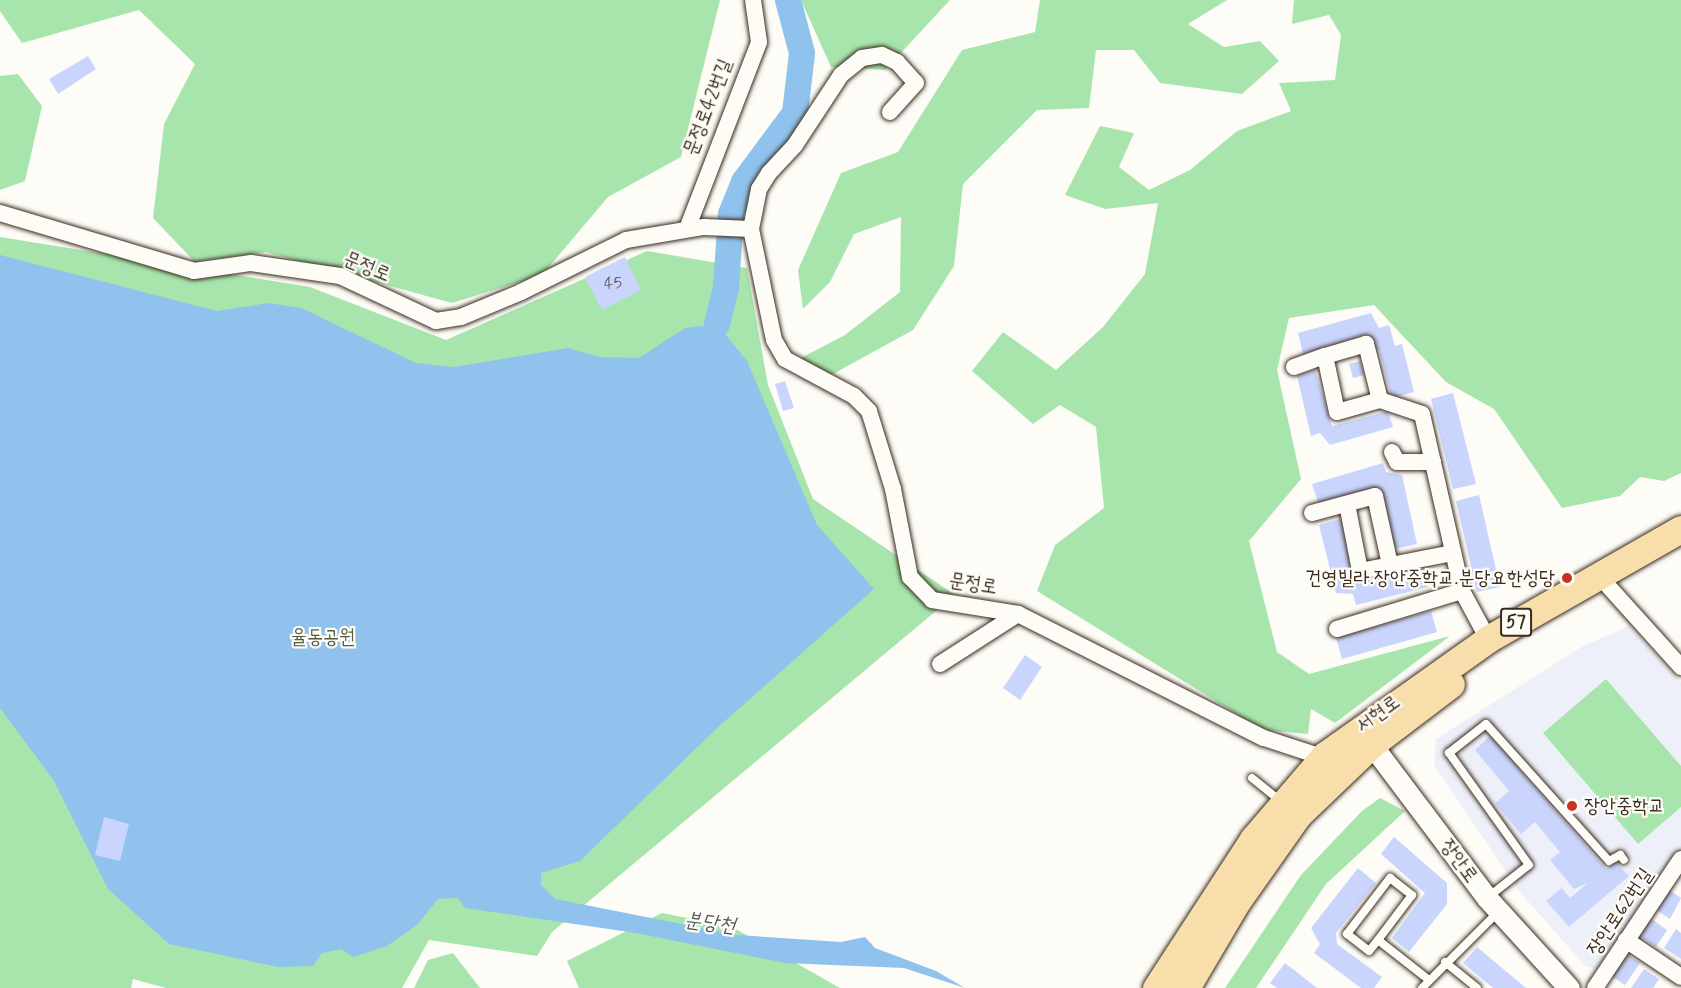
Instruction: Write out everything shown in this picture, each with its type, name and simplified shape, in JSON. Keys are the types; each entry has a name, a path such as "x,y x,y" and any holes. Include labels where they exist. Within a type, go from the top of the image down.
{"main road":[{"name":"서현로","path":"1156,988 1253,839 1282,804 1365,735 1488,639 1681,529"},
{"name":"서현로","path":"1365,735 1609,586 1681,545"},
{"name":"서현로","path":"1186,988 1236,903 1334,763"}],"street":[{"name":"문정로42번길","path":"695,228 759,42 753,0"},
{"path":"747,228 759,189 769,173 795,145 841,75 862,58 882,55 897,62 916,83 890,112"},
{"name":"문정로","path":"0,213 194,271 251,263 340,276 436,321 460,317 521,292 626,240 695,228 747,228 774,340 785,359 854,396 869,411 890,477 910,578 932,600 1018,614 1264,738 1334,763"},
{"path":"1294,368 1366,344 1380,400"},
{"path":"1325,356 1337,412 1380,400 1422,414 1462,591 1488,639"},
{"path":"1392,452 1397,462 1433,462"},
{"path":"1312,513 1375,496 1390,565"},
{"path":"1347,504 1360,571 1453,553"},
{"path":"1609,586 1681,667"},
{"path":"1337,628 1462,591"},
{"path":"940,664 1018,614"},
{"name":"장안로","path":"1365,735 1493,905 1569,988"},
{"name":"장안로62번길","path":"1594,988 1681,859"},
{"path":"1626,940 1681,977"}],"lane":[{"path":"1422,988 1528,865 1449,753 1486,724 1609,861 1620,855 1624,860"},
{"path":"1252,778 1282,804"},
{"path":"1390,878 1412,895 1378,940 1369,951 1347,934 1390,878"},
{"path":"1378,940 1429,980"},
{"path":"1445,962 1477,988"}],"shaded area":[{"name":"장안중학교","path":"1629,626 1681,682 1681,848 1596,969 1585,966 1520,892 1434,765 1436,739 1583,646"}],"green space":[{"path":"0,0 720,0 681,157 608,197 542,275 452,303 266,252 195,262 153,218 164,124 195,64 139,10 22,43 0,11"},
{"path":"801,0 950,0 885,70 831,67"},
{"path":"1040,0 1227,0 1188,24 1224,47 1260,41 1279,61 1242,94 1160,83 1134,50 1096,50 1089,108 1037,110 963,184 954,266 913,330 824,379 799,359 845,335 900,292 901,217 854,234 830,282 803,309 798,270 841,173 898,152 962,50 1035,32"},
{"path":"1294,0 1681,0 1681,473 1664,481 1640,477 1620,496 1562,508 1494,409 1446,382 1374,305 1289,318 1277,370 1301,479 1249,541 1277,652 1309,674 1450,636 1335,723 1311,709 1308,734 1263,730 1037,591 1055,545 1104,508 1096,427 1060,405 1033,424 972,371 1003,332 1056,370 1103,327 1145,274 1158,203 1105,209 1065,195 1100,126 1134,133 1119,167 1149,190 1190,170 1237,131 1291,111 1279,83 1335,80 1341,35 1329,15 1292,24"},
{"path":"18,74 42,106 25,181 0,190 0,76"},
{"name":"율동공원","path":"0,237 310,287 446,340 647,251 747,268 768,385 813,499 955,595 552,932 537,956 429,940 402,988 166,988 133,979 131,988 0,988"},
{"path":"1606,679 1681,766 1681,807 1638,844 1543,733"},
{"path":"1380,798 1405,811 1326,884 1256,988 1225,988 1301,875 1362,811"},
{"path":"662,913 732,927 840,988 579,988 567,961"},
{"path":"453,953 480,988 414,988 428,960"}],"water":[{"name":"율동공원","path":"0,255 217,311 268,303 301,308 416,363 454,367 568,348 600,357 639,358 685,328 717,324 747,361 817,525 874,589 717,728 580,861 541,873 541,885 555,899 737,935 841,942 865,937 875,948 936,971 965,988 904,968 785,963 636,933 465,908 458,898 438,899 418,924 387,946 353,957 341,949 322,953 313,966 278,967 169,944 108,889 54,781 0,708"}],"building":[{"path":"88,56 96,69 58,94 49,79"},
{"path":"625,257 641,290 602,310 585,277"},
{"path":"1371,313 1379,328 1389,325 1395,346 1402,344 1414,392 1392,398 1379,350 1372,353 1365,335 1303,354 1298,333"},
{"path":"1360,361 1364,375 1353,378 1349,364"},
{"path":"1315,370 1332,426 1388,411 1393,427 1330,445 1320,433 1311,436 1297,376"},
{"path":"785,381 794,408 783,411 775,384"},
{"path":"1453,393 1476,484 1453,489 1431,399"},
{"path":"1383,463 1386,472 1402,475 1417,544 1395,549 1383,493 1373,488 1319,505 1312,484"},
{"path":"1479,495 1500,587 1477,592 1456,501"},
{"path":"1343,518 1356,576 1364,580 1424,567 1428,587 1356,605 1353,594 1336,593 1319,525"},
{"path":"1431,611 1437,632 1342,659 1336,638"},
{"path":"1025,655 1042,667 1020,700 1003,688"},
{"path":"1490,736 1606,869 1615,861 1629,876 1569,927 1546,901 1562,888 1570,898 1588,883 1574,889 1550,860 1560,852 1535,822 1521,834 1495,803 1509,791 1475,750"},
{"path":"104,817 129,824 120,861 95,855"},
{"path":"1394,837 1447,883 1447,904 1409,952 1392,938 1425,893 1381,854"},
{"path":"1358,868 1376,883 1336,933 1337,944 1382,977 1374,988 1361,988 1314,953 1320,944 1311,928"},
{"path":"1668,889 1681,898 1670,919 1655,909"},
{"path":"1649,917 1667,930 1656,947 1637,934"},
{"path":"1676,929 1681,933 1681,959 1664,948"},
{"path":"1477,947 1526,988 1493,988 1463,963"},
{"path":"1623,952 1640,963 1625,985 1608,974"},
{"path":"1285,963 1317,988 1277,988 1270,983"},
{"path":"1644,969 1659,979 1653,988 1631,988"}],"waterway":[{"path":"717,324 726,287 731,214 744,182 795,113 802,53 788,0"}],"place":[{"name":"건영빌라.장안중학교.분당요한성당","path":"1567,578"},
{"name":"장안중학교","path":"1572,806"}],"water label":[{"name":"분당천","path":"710,923"}]}
